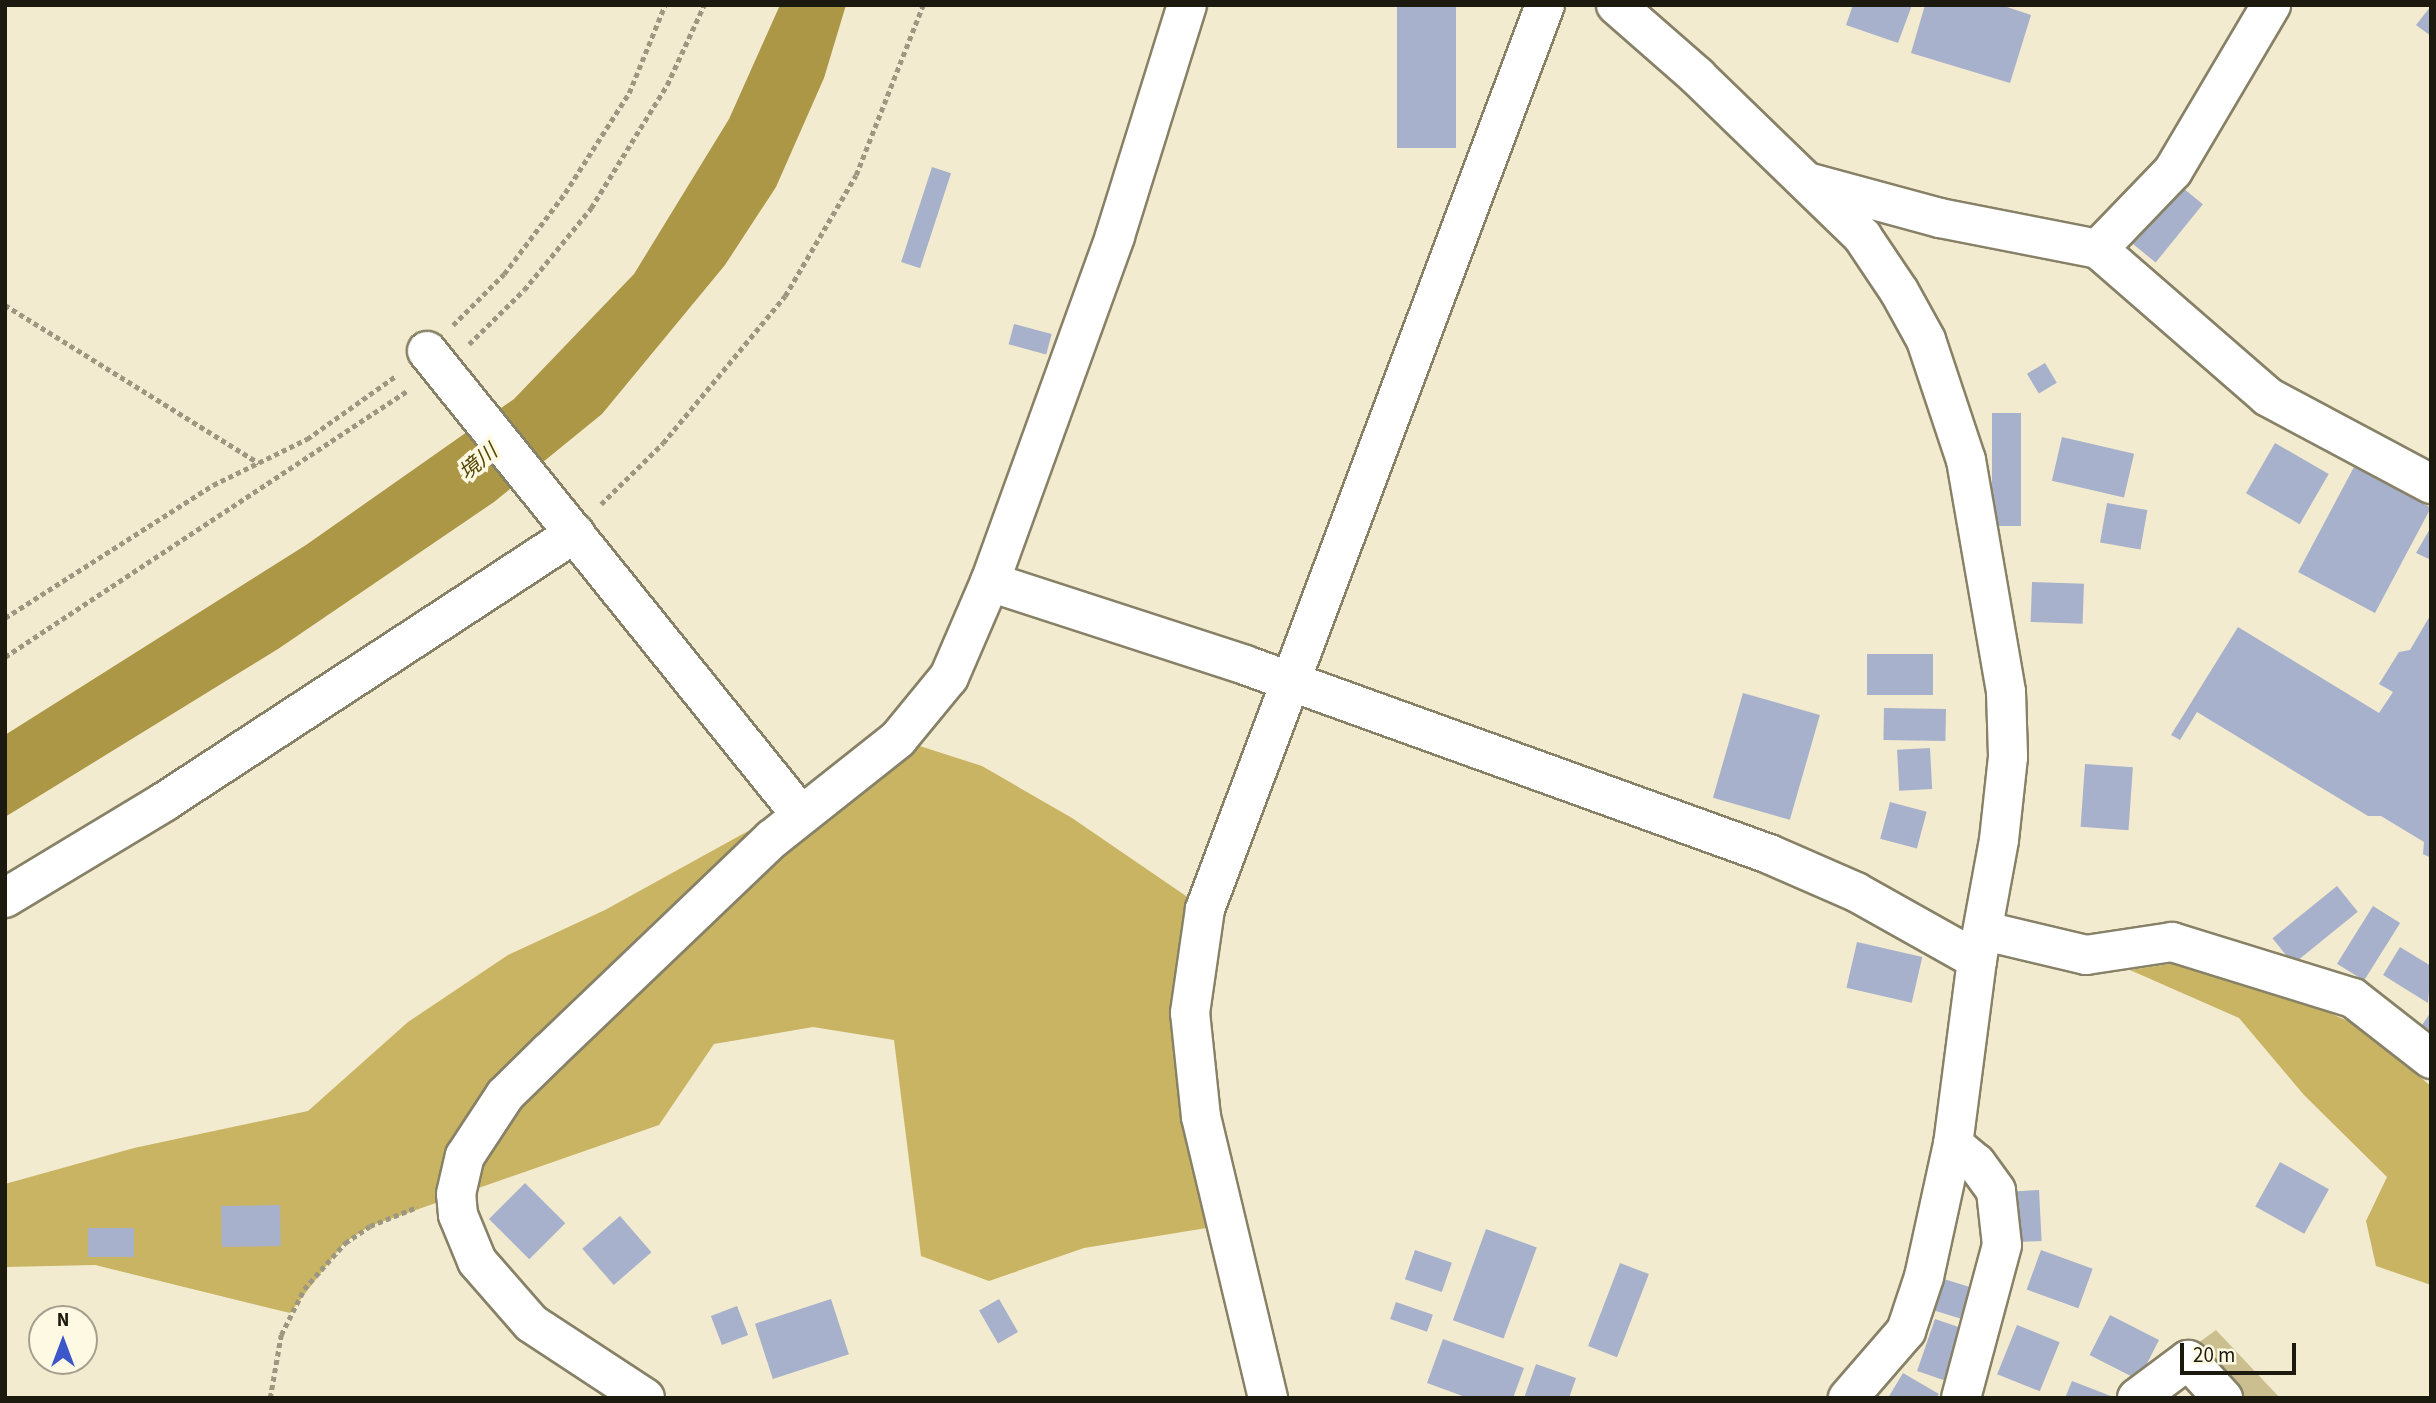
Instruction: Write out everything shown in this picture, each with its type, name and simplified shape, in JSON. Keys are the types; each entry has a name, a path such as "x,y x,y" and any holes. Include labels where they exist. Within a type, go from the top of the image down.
{"street":[{"path":"645,1398 580,1358 515,1306 477,1261 458,1215 456,1194 465,1156 505,1095 801,815 898,739 949,677 990,582 1115,236 1187,5"},
{"path":"1268,1398 1201,1117 1190,1013 1205,909 1288,681 1444,280 1545,5"},
{"path":"1616,5 1809,182 1862,236 1899,291 1926,340 1966,460 2006,692 2008,757 1953,1144 1924,1277 1906,1331 1848,1398"},
{"path":"2098,249 2172,171 2271,5"},
{"path":"1809,182 1940,218 2098,249 2268,397 2431,484"},
{"path":"438,363 801,815"},
{"path":"5,898 164,802 572,528"},
{"path":"990,582 1288,681 1769,854 1981,946 2086,955 2172,942 2353,998 2431,1059"},
{"path":"1953,1144 1976,1163 1996,1191 2002,1245 1961,1398"},
{"path":"2137,1398 2188,1360 2224,1398"}],"path":[{"path":"5,618 213,485 259,463 438,363 536,234 629,93 666,5"},
{"path":"572,528 663,443 785,296 856,175 923,5"},
{"path":"5,305 259,463"},
{"path":"270,1398 290,1313 321,1268 345,1243 370,1226 456,1194"}],"shaded area":[{"path":"898,739 982,766 1072,818 1205,909 1190,1013 1225,1225 1084,1248 989,1281 921,1256 894,1040 813,1027 714,1044 659,1125 370,1226 344,1243 290,1313 95,1265 5,1267 5,1184 134,1148 308,1111 408,1022 508,955 605,910 853,773"},
{"path":"2209,958 2352,1023 2431,1086 2431,1285 2376,1266 2366,1221 2387,1177 2304,1095 2239,1018 2130,970"},
{"path":"2216,1330 2280,1398 2234,1398 2194,1346"}],"water":[{"name":"境川","path":"780,5 846,5 824,78 776,187 725,265 602,414 494,502 278,649 5,817 5,735 306,545 514,399 634,274 729,119"}],"building":[{"path":"1397,5 1456,5 1456,148 1397,148"},
{"path":"1853,5 1912,5 1898,43 1846,25"},
{"path":"1925,5 2001,5 2031,15 2010,83 1911,53"},
{"path":"2431,6 2431,36 2416,25"},
{"path":"932,167 951,173 920,268 901,262"},
{"path":"2178,184 2203,204 2156,262 2131,242"},
{"path":"1014,324 1052,334 1046,354 1009,344"},
{"path":"2045,363 2057,383 2039,394 2027,374"},
{"path":"1992,413 2021,413 2021,526 1992,526"},
{"path":"2062,437 2134,454 2124,497 2052,481"},
{"path":"2275,443 2329,474 2300,524 2246,493"},
{"path":"2354,467 2431,508 2375,613 2298,572"},
{"path":"2107,503 2147,510 2140,550 2100,542"},
{"path":"2431,527 2431,560 2416,553"},
{"path":"2032,582 2084,584 2083,624 2031,622"},
{"path":"2431,614 2431,858 2423,854 2424,842 2381,816 2368,816 2197,712 2180,740 2171,735 2238,627 2379,713 2393,692 2379,684 2399,652 2410,650"},
{"path":"1867,654 1933,654 1933,695 1867,695"},
{"path":"1743,693 1820,715 1790,820 1713,798"},
{"path":"1884,708 1946,709 1945,741 1883,740"},
{"path":"1930,748 1932,789 1899,791 1897,750"},
{"path":"2085,764 2133,767 2128,830 2081,827"},
{"path":"1890,802 1927,812 1917,849 1880,839"},
{"path":"2337,886 2358,912 2293,964 2272,938"},
{"path":"2373,906 2400,923 2364,981 2337,964"},
{"path":"1857,942 1922,957 1912,1003 1846,988"},
{"path":"2400,947 2431,966 2428,1003 2383,975"},
{"path":"2431,1012 2431,1031 2422,1025"},
{"path":"2280,1162 2329,1189 2304,1234 2255,1207"},
{"path":"525,1183 565,1223 529,1259 489,1219"},
{"path":"2039,1190 2042,1241 2020,1242 2017,1191"},
{"path":"280,1205 281,1246 222,1247 221,1206"},
{"path":"620,1216 651,1252 614,1285 582,1249"},
{"path":"88,1228 134,1228 134,1257 88,1257"},
{"path":"1486,1229 1537,1247 1504,1339 1453,1320"},
{"path":"1415,1250 1452,1263 1442,1292 1405,1279"},
{"path":"2041,1250 2093,1269 2078,1308 2027,1289"},
{"path":"1620,1263 1649,1274 1617,1357 1588,1346"},
{"path":"1944,1279 1970,1287 1960,1318 1934,1311"},
{"path":"831,1299 849,1354 773,1379 755,1324"},
{"path":"999,1299 1018,1332 998,1343 979,1310"},
{"path":"1396,1302 1433,1315 1427,1332 1390,1319"},
{"path":"737,1306 748,1335 722,1345 711,1316"},
{"path":"2110,1315 2159,1340 2139,1380 2090,1355"},
{"path":"1935,1319 1961,1328 1944,1380 1917,1371"},
{"path":"2017,1325 2060,1342 2040,1391 1997,1374"},
{"path":"1443,1339 1524,1368 1513,1398 1468,1398 1427,1383"},
{"path":"1536,1364 1576,1378 1569,1398 1524,1398"},
{"path":"1903,1373 1939,1394 1936,1398 1888,1398"},
{"path":"2072,1381 2116,1398 2065,1398"}]}
